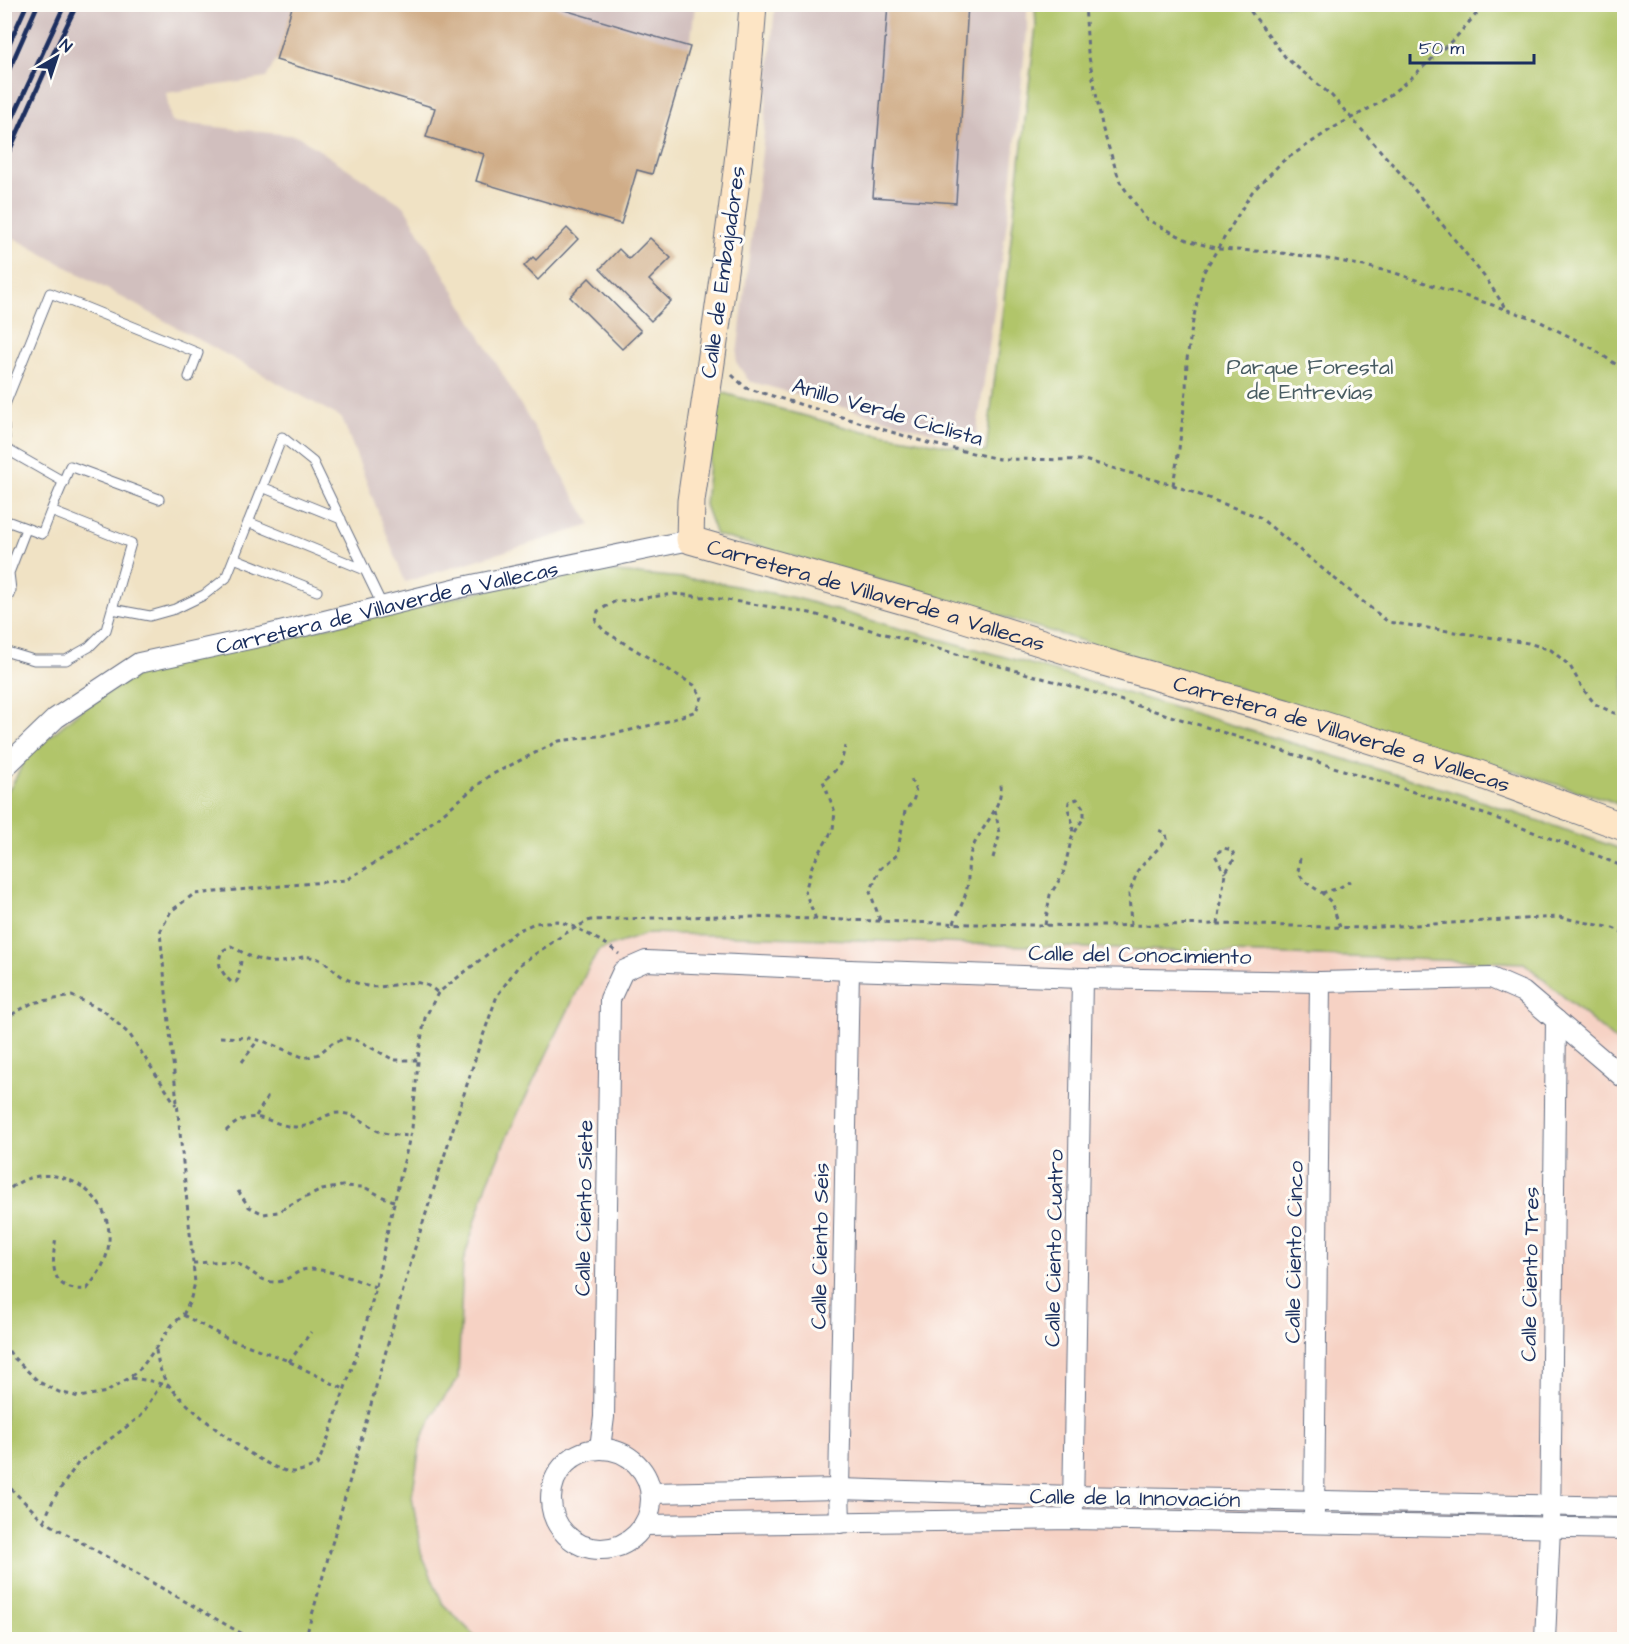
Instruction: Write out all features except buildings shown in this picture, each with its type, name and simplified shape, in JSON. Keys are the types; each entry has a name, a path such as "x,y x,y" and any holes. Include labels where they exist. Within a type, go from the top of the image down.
{"main road":[{"name":"Calle de Embajadores","path":"690,540 691,501 732,205 753,4"},
{"name":"Carretera de Villaverde a Vallecas","path":"690,540 933,609 1100,662 1285,713 1479,774 1624,827"}],"street":[{"name":"Carretera de Villaverde a Vallecas","path":"4,768 56,718 139,663 268,635 458,588 690,540"},
{"name":"Calle del Conocimiento","path":"628,969 646,961 1082,978 1320,982 1491,978 1523,992 1624,1078"},
{"name":"Calle Ciento Siete","path":"600,1448 604,1417 610,999 628,969"},
{"name":"Calle Ciento Seis","path":"840,1523 838,1489 849,970"},
{"name":"Calle Ciento Cuatro","path":"1073,1519 1082,978"},
{"name":"Calle Ciento Cinco","path":"1315,1523 1320,982"},
{"name":"Calle Ciento Tres","path":"1545,1640 1551,1528 1556,1020"},
{"path":"600,1448 618,1451 634,1461 646,1475 651,1493 650,1510 644,1525 633,1539 618,1547 601,1550 583,1547 568,1538 557,1525 550,1508 550,1491 556,1474 567,1461 582,1452 600,1448"},
{"name":"Calle de la Innovación","path":"651,1493 838,1489 1624,1507"},
{"name":"Calle de la Innovación","path":"644,1525 1073,1519 1624,1529"}],"lane":[{"path":"4,407 50,293 198,353 189,377"},
{"path":"4,426 6,449 64,482"},
{"path":"112,609 150,616 175,609 204,595 226,578 282,437 313,462 383,607"},
{"path":"4,520 42,534 70,466 159,499"},
{"path":"262,487 341,519"},
{"path":"4,651 34,660 66,660 89,647 106,630 131,543 51,511"},
{"path":"248,522 365,570"},
{"path":"4,606 11,590 9,573 26,528"},
{"path":"234,558 317,591"}],"path":[{"path":"1085,4 1088,52 1103,130 1120,182 1146,219 1187,240 1218,249 1274,252 1335,260 1392,272 1535,319 1592,348 1624,370"},
{"path":"1245,4 1286,58 1331,95 1409,183 1487,280 1506,309"},
{"path":"1173,484 1193,321 1203,273 1252,192 1283,161 1333,128 1381,102 1412,78 1457,36 1485,4"},
{"name":"Anillo Verde Ciclista","path":"730,366 732,376 746,388 928,443 999,459 1084,460 1173,484 1259,517 1388,622 1528,643 1551,650 1570,666 1582,689 1595,704 1614,713 1624,713"},
{"path":"4,1342 12,1356 39,1382 59,1392 79,1397 97,1394 106,1392 142,1367 172,1325 183,1315 190,1301 195,1283 160,932 171,911 194,894 346,880 400,848 489,776 559,741 614,734 668,721 696,711 702,697 694,684 604,631 596,621 598,611 614,602 674,594 810,613 1110,697 1487,815 1624,867"},
{"path":"816,919 805,892 812,866 833,829 835,812 823,781 834,773 842,762 845,746"},
{"path":"880,920 870,892 880,869 897,855 905,812 916,792 911,779"},
{"path":"954,923 967,890 970,856 981,830 1002,793 1001,783"},
{"path":"1045,925 1050,895 1063,874 1072,837 1073,824 1068,809 1069,802 1077,799 1084,809 1084,817 1072,837"},
{"path":"993,858 1000,833 995,808"},
{"path":"1131,925 1129,894 1138,870 1167,839 1166,833 1158,830"},
{"path":"1218,924 1225,873 1235,858 1232,849 1223,848 1215,855 1225,873"},
{"path":"1300,858 1298,872 1304,881 1331,902 1340,927"},
{"path":"1322,893 1339,888 1350,881"},
{"path":"305,1640 414,1251 497,996 519,965 575,927 590,920 719,916 1045,925 1218,924 1363,928 1559,917 1613,928 1624,933"},
{"path":"156,1348 160,1370 170,1387 201,1418 242,1449 279,1469 294,1472 317,1465 326,1447 362,1338 376,1287 412,1128 418,1060 425,1018 438,993 517,931 535,923 558,921 575,927 606,944 628,969"},
{"path":"241,961 238,979 236,982 231,982 222,973 219,965 222,951 231,946 262,961 287,961 312,957 323,961 345,978 366,986 380,987 410,981 420,982 438,993"},
{"path":"4,1019 32,1003 72,996 103,1010 130,1035 177,1107"},
{"path":"220,1037 258,1040 305,1058 319,1054 332,1043 346,1038 359,1041 394,1060 418,1060"},
{"path":"242,1062 258,1040"},
{"path":"256,1116 268,1096"},
{"path":"226,1131 237,1123 256,1116 284,1125 304,1126 325,1115 340,1113 358,1117 379,1132 410,1136"},
{"path":"4,1194 13,1185 34,1177 51,1175 66,1177 94,1197 102,1209 108,1226 109,1247 103,1266 87,1289 78,1290 66,1286 56,1276 52,1265 56,1238"},
{"path":"238,1191 249,1207 264,1214 278,1212 322,1190 342,1186 364,1186 394,1201"},
{"path":"193,1263 235,1263 261,1279 278,1282 304,1269 319,1270 360,1280 376,1287"},
{"path":"183,1315 228,1339 289,1362 344,1389"},
{"path":"289,1362 311,1332"},
{"path":"129,1378 170,1387"},
{"path":"44,1521 54,1498 78,1462 141,1416 161,1384"},
{"path":"4,1482 44,1521 253,1640"}],"shaded area":[{"path":"5,5 293,5 276,60 266,78 166,93 171,122 298,136 404,206 591,525 405,582 342,418 14,238 5,260"},
{"path":"544,5 695,5 690,47"},
{"path":"775,5 1027,5 1027,30 1008,214 975,444 749,381 736,362 763,144"},
{"path":"649,933 1524,963 1624,1048 1624,1639 478,1639 443,1604 421,1553 412,1495 421,1441 437,1407 458,1379 463,1262 487,1184 508,1134 588,969 599,951"}],"green space":[{"name":"Parque Forestal de Entrevías","path":"1035,5 1624,5 1624,807 1608,800 904,587 716,535 705,505 716,391 852,429 986,452 1036,26"},
{"path":"604,571 706,580 800,599 1027,663 1460,794 1624,850 1624,1048 1524,963 649,933 599,950 508,1134 487,1184 463,1262 458,1379 437,1407 421,1441 412,1496 421,1552 443,1604 478,1639 5,1639 4,793 11,787 27,756 87,705 137,675 188,659 552,575"}],"railway":[{"path":"4,55 27,4"},
{"path":"4,81 38,4"},
{"path":"4,137 65,4"},
{"path":"4,163 77,4"}]}
